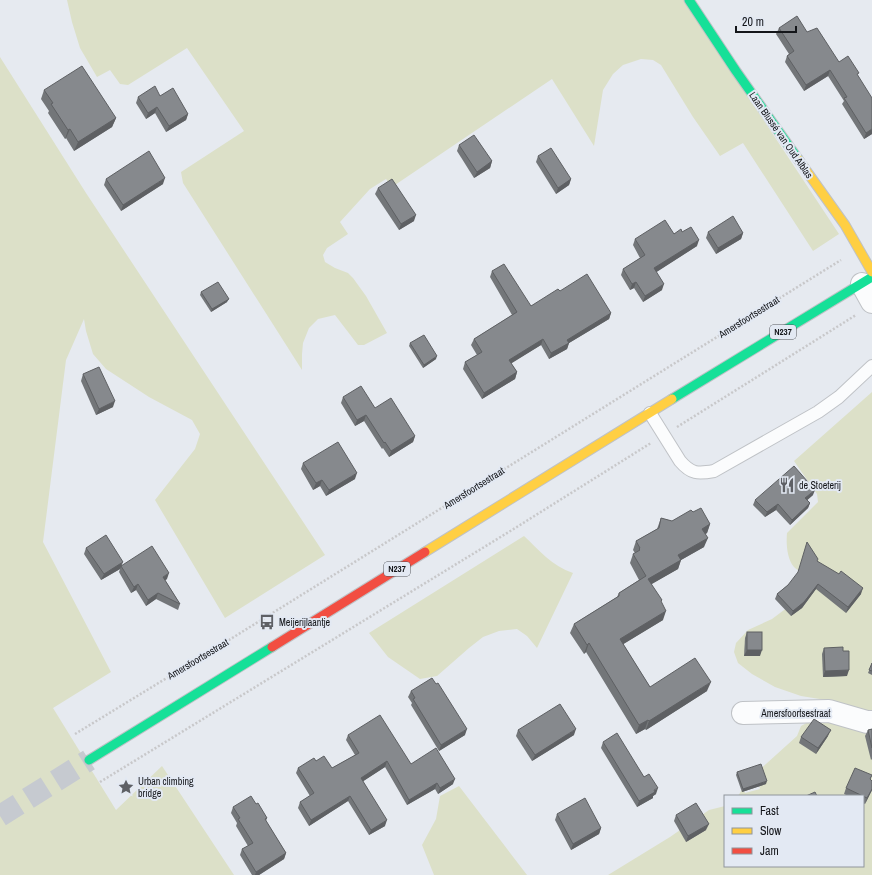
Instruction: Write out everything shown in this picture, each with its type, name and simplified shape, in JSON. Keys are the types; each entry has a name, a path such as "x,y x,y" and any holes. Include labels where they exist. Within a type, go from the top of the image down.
{"main road":[{"name":"Laan Blussé van Oud Alblas","path":"689,0 736,71 845,225 859,249 867,290"},
{"name":"N237","path":"90,760 650,413 867,290"}],"street":[{"name":"Amersfoortsestraat","path":"743,713 829,711 867,722 872,722"}],"lane":[{"path":"650,413 686,468 693,472 703,473 714,471 818,412 839,397 872,366"}],"path":[{"name":"Amersfoortsestraat","path":"75,734 859,249"},
{"path":"100,782 506,534 664,435 867,290"}],"green space":[{"path":"67,0 684,0 839,234 813,251 743,143 720,156 693,117 661,65 653,60 641,59 623,65 613,74 603,90 594,146 552,79 392,187 386,179 370,189 340,222 348,234 327,248 323,255 325,262 348,273 353,278 366,296 387,333 364,345 358,345 335,315 318,319 309,328 303,343 302,370 183,183 181,172 244,131 187,48 128,85 120,84 110,70 97,77 80,48"},
{"path":"0,57 86,193 325,555 225,618 155,500 195,449 200,434 192,420 149,397 106,369 93,354 84,319 66,360 43,542 111,672 53,708 116,810 162,766 234,875 0,875"},
{"path":"872,392 872,714 832,701 801,696 775,687 752,674 738,663 734,652 736,643 748,630 772,619 792,604 809,575 797,570 792,564 788,551 787,533 818,502 817,494 794,461"},
{"path":"524,536 552,562 573,573 537,648 527,636 517,629 499,631 483,637 437,676 420,679 388,657 369,633"},
{"path":"823,718 872,728 872,875 608,875 670,837 709,810 724,806 724,867 864,867 864,795 739,795 743,788 745,793 760,789 756,773 797,736 801,726 810,721"},
{"path":"459,786 527,875 434,875 422,845 436,819 440,796"}],"building":[{"path":"797,16 807,32 817,28 839,62 848,56 859,73 857,74 872,98 872,129 866,133 844,98 847,97 830,70 806,85 787,56 794,51 779,28"},
{"path":"82,66 116,118 78,142 70,129 68,130 51,104 53,103 44,90"},
{"path":"155,86 160,96 173,88 188,114 169,126 157,107 148,113 138,97"},
{"path":"474,135 492,161 477,172 459,145"},
{"path":"551,148 571,179 558,188 538,156"},
{"path":"149,151 165,178 123,205 106,179"},
{"path":"392,179 416,215 401,224 378,188"},
{"path":"733,216 743,233 718,248 708,232"},
{"path":"665,220 674,234 681,229 682,232 691,227 699,240 654,268 664,284 645,296 636,282 632,284 623,269 645,255 635,239"},
{"path":"504,264 531,306 558,289 560,291 587,274 611,313 567,340 569,343 551,353 543,339 509,360 517,372 484,393 465,362 482,352 474,339 517,312 492,271"},
{"path":"218,282 229,299 212,309 201,292"},
{"path":"424,335 437,356 424,365 410,343"},
{"path":"99,367 115,401 99,409 83,374"},
{"path":"361,386 375,408 391,398 415,436 391,451 366,415 357,420 343,397"},
{"path":"338,442 357,473 329,490 322,480 316,483 303,463"},
{"path":"794,466 815,490 805,498 810,503 792,520 778,504 767,512 755,500"},
{"path":"701,508 710,524 702,529 708,538 678,555 681,560 648,579 662,600 661,601 666,611 620,639 650,687 695,658 711,682 649,721 648,720 639,725 589,643 587,645 574,624 619,596 619,593 646,576 633,554 640,550 636,541 659,528 661,518 672,521 691,510 693,512"},
{"path":"106,535 123,562 104,574 86,548"},
{"path":"807,542 818,559 817,561 839,574 841,571 863,588 848,607 818,584 804,602 793,611 777,594 788,585 798,572"},
{"path":"152,546 169,573 163,577 180,604 158,593 148,600 138,584 134,587 121,566"},
{"path":"747,632 762,632 762,650 747,650"},
{"path":"843,647 843,651 849,651 849,670 825,671 824,648"},
{"path":"872,663 872,671 869,670"},
{"path":"432,678 436,684 438,683 467,729 441,745 413,699 415,698 411,691"},
{"path":"560,704 576,729 535,755 518,730"},
{"path":"380,715 411,764 436,748 455,779 440,788 437,783 409,800 387,761 361,778 387,820 371,830 350,796 311,820 300,802 314,793 298,768 314,758 316,761 324,756 332,768 359,753 348,735"},
{"path":"814,719 831,730 818,748 801,737"},
{"path":"872,729 872,748 868,730"},
{"path":"617,733 644,777 649,774 658,788 654,790 655,792 639,801 603,742"},
{"path":"761,764 767,781 743,789 737,772"},
{"path":"855,768 872,775 870,779 872,781 872,789 867,798 864,795 846,788"},
{"path":"815,792 816,795 808,795"},
{"path":"251,796 256,804 258,803 267,818 265,819 286,853 256,872 242,849 253,843 238,819 240,818 233,807"},
{"path":"585,798 601,828 573,844 557,814"},
{"path":"696,803 709,824 688,836 676,815"}],"tunnel":[{"path":"0,816 89,760"}],"traffic: fast":[{"path":"689,0 736,71 798,159"},
{"path":"672,399 872,277"},
{"path":"89,760 272,647"}],"traffic: slow":[{"path":"798,159 845,225 872,272"},
{"path":"425,552 672,399"}],"traffic: jam":[{"path":"272,647 425,552"}],"place":[{"name":"de Stoeterij","path":"787,485"},
{"name":"Meijerijlaantje","path":"267,622"},
{"name":"Urban climbing bridge","path":"126,787"}]}
